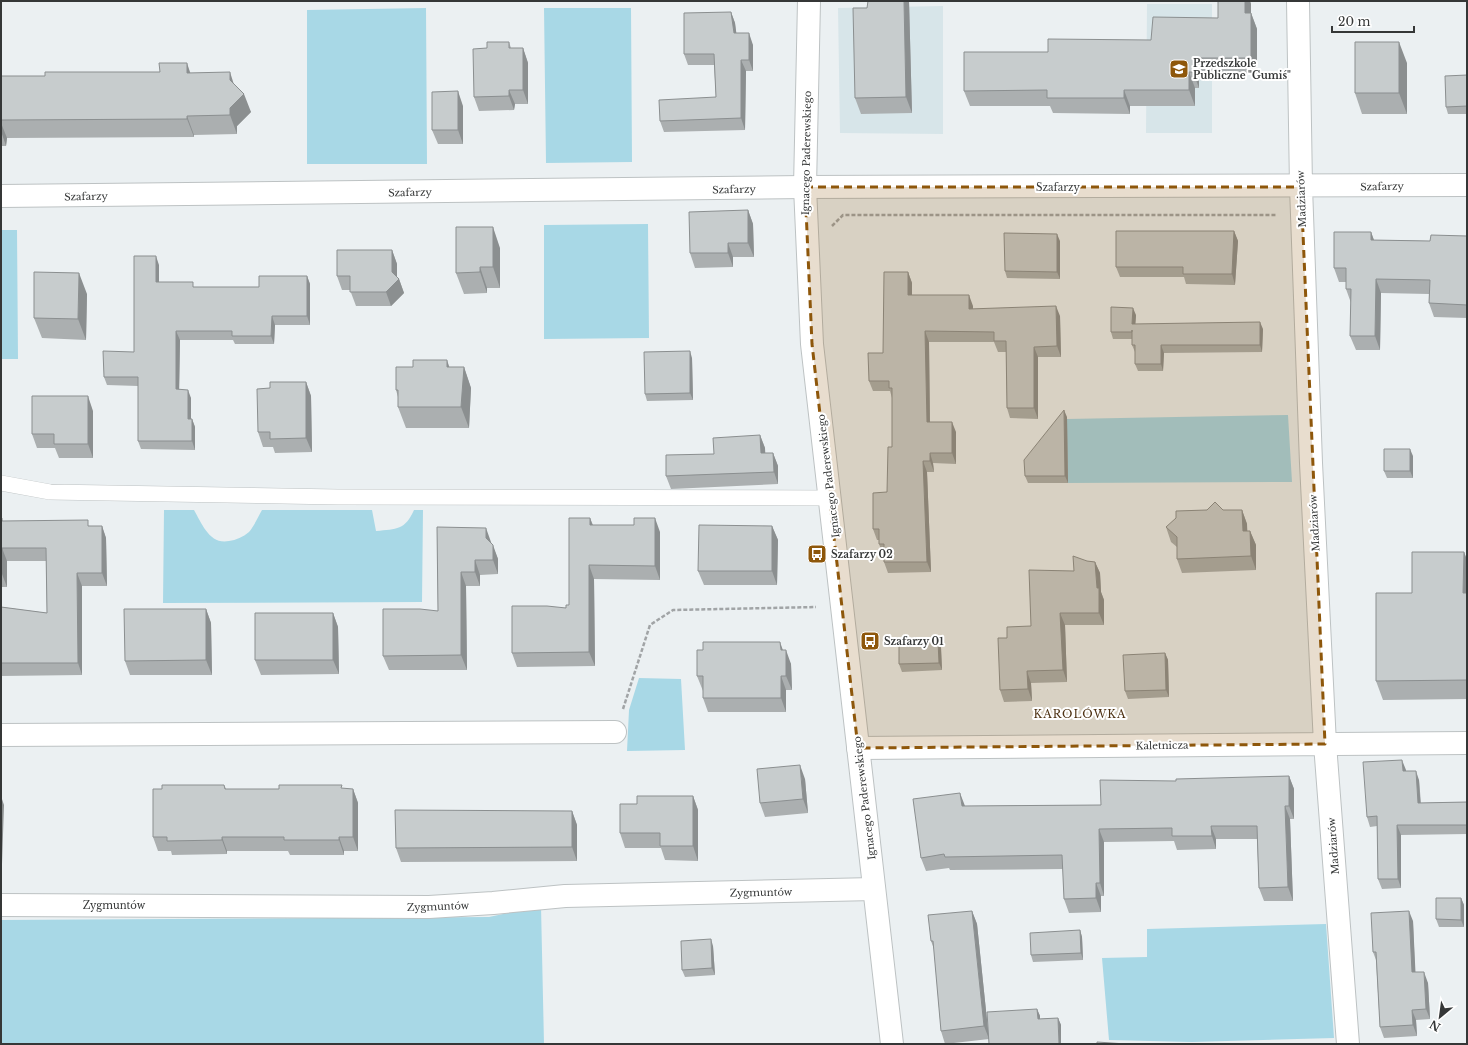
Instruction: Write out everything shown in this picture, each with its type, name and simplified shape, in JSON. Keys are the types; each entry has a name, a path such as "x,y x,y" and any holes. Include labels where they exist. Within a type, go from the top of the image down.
{"street":[{"name":"Ignacego Paderewskiego","path":"809,1 805,187 812,344 831,498 892,1044"},
{"name":"Madziarów","path":"1298,1 1300,187 1311,463 1325,744 1348,1044"},
{"name":"Szafarzy","path":"1,196 805,187 1300,187 1467,185"},
{"path":"1,735 615,732"},
{"name":"Kaletnicza","path":"858,748 1467,743"},
{"name":"Zygmuntów","path":"1,905 429,907 565,896 874,889"}],"lane":[{"path":"1,483 58,492 346,497 831,498"}],"path":[{"path":"830,229 843,215 1302,215"},
{"path":"615,732 650,625 674,610 823,607"}],"highlighted area":[{"path":"805,187 1301,187 1325,744 858,748 812,344"}],"shaded area":[{"name":"Przedszkole Publiczne \"Gumiś\"","path":"1147,4 1212,4 1212,133 1146,133"},
{"path":"943,6 943,134 840,133 838,8"},
{"path":"426,8 427,164 307,164 307,10"},
{"path":"544,8 631,8 632,162 546,163"},
{"path":"648,224 649,338 544,339 544,225"},
{"path":"1,230 17,230 18,359 1,359"},
{"path":"1288,415 1292,482 1068,483 1066,419"},
{"path":"164,510 194,510 207,532 212,537 217,540 229,541 237,539 249,532 262,510 372,510 376,531 390,530 400,527 404,525 411,517 414,510 423,510 422,602 163,603"},
{"path":"639,678 681,679 685,750 627,751 629,710"},
{"path":"541,906 544,1044 1,1044 1,920 489,917"},
{"path":"1326,924 1334,1038 1192,1042 1109,1040 1102,958 1147,957 1147,929"}],"building":[{"path":"868,1 904,1 906,97 855,98 853,8 867,8"},
{"path":"1218,1 1245,1 1245,13 1251,13 1251,58 1193,58 1193,72 1189,72 1189,90 1124,90 1124,98 1047,98 1047,90 964,91 964,52 1048,52 1048,39 1151,40 1153,17 1218,18"},
{"path":"731,12 734,33 749,33 749,60 741,60 741,118 660,121 659,100 716,97 714,54 684,54 684,13"},
{"path":"487,42 509,42 509,48 523,48 523,90 509,90 509,96 474,97 473,49 487,48"},
{"path":"1355,42 1399,42 1399,93 1355,93"},
{"path":"159,63 187,63 187,73 230,72 230,80 244,94 230,108 230,115 187,116 187,119 1,120 1,76 45,76 45,72 160,72"},
{"path":"1467,75 1467,106 1446,107 1445,76"},
{"path":"458,91 458,130 432,130 432,92"},
{"path":"748,210 748,243 728,243 728,253 690,253 689,212"},
{"path":"456,227 493,227 493,267 480,267 480,272 456,273"},
{"path":"1116,231 1234,231 1232,274 1183,274 1183,267 1116,267"},
{"path":"1334,232 1371,232 1371,240 1430,241 1431,235 1467,236 1467,305 1429,303 1430,280 1376,279 1375,336 1350,336 1351,289 1346,289 1346,268 1334,268"},
{"path":"1004,233 1057,234 1057,272 1005,271"},
{"path":"337,250 392,250 392,272 399,279 386,292 350,292 350,276 337,276"},
{"path":"134,256 156,256 156,282 193,282 193,287 259,287 259,276 307,276 307,316 272,316 271,336 232,336 232,331 176,331 176,389 188,390 188,419 192,419 192,441 138,441 138,377 104,377 103,351 134,352"},
{"path":"34,272 79,273 78,319 34,318"},
{"path":"884,272 908,272 908,295 969,295 969,309 1056,306 1057,346 1034,347 1034,408 1007,408 1006,341 994,341 994,332 925,331 927,422 952,422 952,453 930,453 930,461 923,461 927,562 884,562 884,544 879,544 879,529 873,529 873,493 887,492 888,447 892,447 892,388 889,388 889,381 869,381 868,353 883,353"},
{"path":"1111,307 1133,308 1132,324 1260,322 1260,345 1161,345 1161,364 1135,364 1135,345 1132,345 1132,332 1111,332"},
{"path":"690,351 690,393 645,394 644,352"},
{"path":"413,360 447,360 447,367 464,367 461,407 398,407 396,367 413,367"},
{"path":"270,382 306,382 306,438 270,439 270,432 258,432 257,389 270,388"},
{"path":"32,396 88,396 88,444 54,444 54,434 32,434"},
{"path":"1064,410 1065,476 1025,476 1024,460"},
{"path":"760,435 761,453 773,453 774,472 666,476 666,455 714,454 713,438"},
{"path":"1384,449 1410,449 1410,471 1384,471"},
{"path":"1215,502 1223,510 1242,510 1243,531 1250,531 1251,556 1177,559 1177,537 1166,527 1176,518 1176,511 1207,510"},
{"path":"1,518 2,521 88,520 88,526 102,526 102,573 77,573 78,663 1,663 1,607 47,613 46,548 2,548 1,574"},
{"path":"569,518 590,518 590,525 634,525 634,518 655,518 655,566 589,565 589,652 512,653 512,606 547,606 566,608 566,605 569,605"},
{"path":"699,525 772,526 772,571 698,571"},
{"path":"437,527 486,528 486,538 493,545 493,560 475,560 475,572 461,572 461,655 383,656 383,609 420,609 438,611"},
{"path":"1412,552 1464,552 1463,593 1467,593 1467,680 1376,681 1376,593 1412,593"},
{"path":"1073,556 1095,562 1097,588 1099,588 1099,613 1060,613 1063,670 1027,671 1028,689 1000,690 998,638 1007,638 1007,627 1031,626 1029,570 1074,571"},
{"path":"124,609 206,609 206,660 125,661"},
{"path":"255,613 333,613 333,660 255,660"},
{"path":"938,641 939,663 899,664 899,642"},
{"path":"703,642 780,642 781,650 786,650 786,676 781,676 781,698 703,698 703,676 697,676 697,650 703,650"},
{"path":"1165,653 1166,690 1125,691 1123,655"},
{"path":"1402,760 1403,771 1416,771 1418,803 1467,802 1467,825 1397,825 1398,879 1378,879 1377,816 1367,817 1363,762"},
{"path":"800,765 803,799 760,803 757,769"},
{"path":"1289,776 1289,806 1285,806 1288,887 1259,888 1257,826 1211,826 1212,836 1172,836 1172,828 1099,829 1100,883 1096,883 1096,898 1064,899 1062,855 945,857 944,854 921,858 913,799 960,793 962,806 1101,805 1100,780 1176,781 1176,779"},
{"path":"162,785 224,785 225,789 279,789 279,785 342,785 341,788 353,789 353,837 339,837 339,840 284,840 284,837 222,837 222,840 167,841 167,837 153,837 153,789 162,789"},
{"path":"637,796 693,796 693,846 660,846 660,833 620,833 620,804 637,804"},
{"path":"395,810 572,811 572,847 396,848"},
{"path":"1436,898 1461,898 1461,920 1436,919"},
{"path":"972,911 984,1026 941,1031 933,941 931,941 928,915"},
{"path":"1409,911 1412,972 1424,972 1426,1009 1412,1010 1413,1025 1380,1027 1376,952 1373,952 1371,913"},
{"path":"1080,930 1081,953 1031,955 1030,933"},
{"path":"711,939 712,968 682,970 681,941"},
{"path":"1037,1009 1038,1019 1058,1018 1059,1044 989,1044 987,1012"},
{"path":"1097,1042 1126,1044 1097,1044"}],"place":[{"name":"Przedszkole Publiczne \"Gumiś\"","path":"1179,69"},
{"name":"Szafarzy 02","path":"817,554"},
{"name":"Szafarzy 01","path":"870,641"}],"district":[{"name":"KAROLÓWKA","path":"1080,714"}]}
